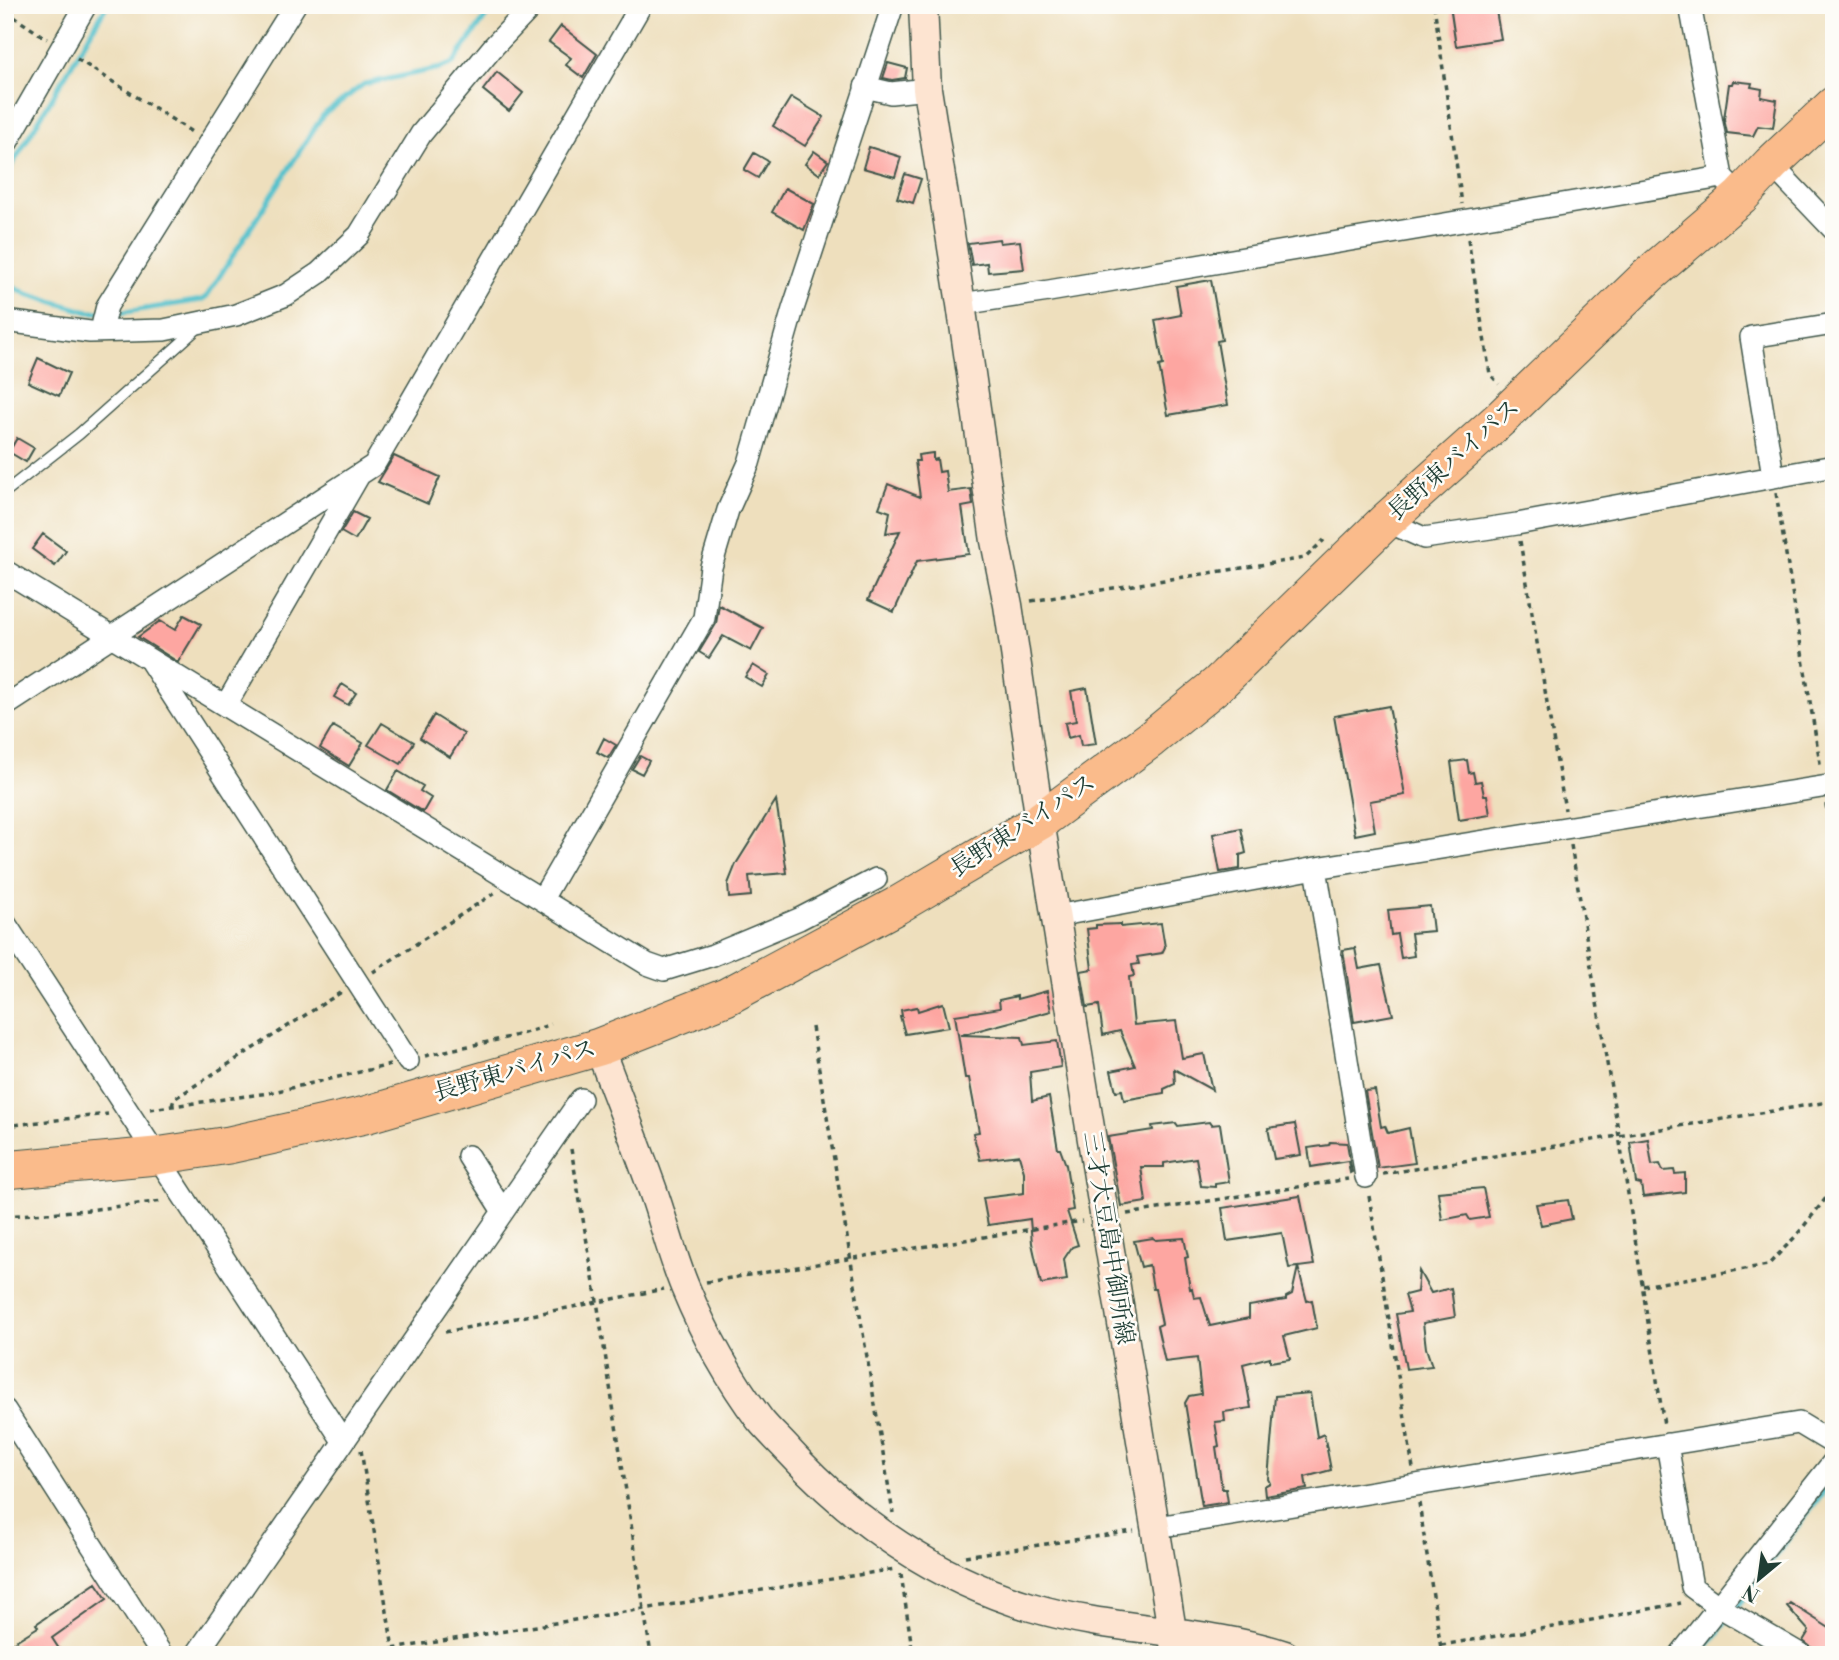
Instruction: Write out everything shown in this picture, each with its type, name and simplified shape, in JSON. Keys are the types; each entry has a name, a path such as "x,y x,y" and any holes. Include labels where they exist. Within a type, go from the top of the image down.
{"highway":[{"name":"長野東バイパス","path":"5,1170 156,1156 229,1145 365,1115 599,1047 726,998 896,906 1040,821 1151,739 1218,684 1386,521 1516,405 1649,275 1732,186 1771,164 1834,105"}],"street":[{"path":"5,146 86,5"},
{"path":"5,321 90,332 105,320 208,142 295,5"},
{"path":"105,320 164,330 236,315 286,295 319,273 359,235 421,134 494,46 533,5"},
{"path":"5,706 374,465 641,5"},
{"path":"542,899 704,618 711,567 728,510 749,463 793,309 894,5"},
{"name":"三才大豆島中御所線","path":"923,5 927,89 995,541 1008,605 1040,821 1175,1643"},
{"path":"961,304 1465,219 1732,186 1689,5"},
{"path":"865,87 891,93 927,89"},
{"path":"1771,164 1834,230"},
{"path":"1773,476 1751,337 1834,324"},
{"path":"1386,521 1424,538 1517,524 1834,466"},
{"path":"226,705 360,474"},
{"path":"5,571 647,964 664,970 713,955 799,919 876,879"},
{"path":"148,657 408,1061"},
{"path":"1056,916 1316,868 1829,786"},
{"path":"1316,868 1366,1177"},
{"path":"5,923 343,1441"},
{"path":"599,1047 653,1190 684,1286 718,1354 761,1420 817,1482 883,1535 959,1580 1031,1608 1108,1623 1175,1643 1252,1644 1286,1655"},
{"path":"196,1655 581,1099"},
{"path":"468,1156 502,1210"},
{"path":"5,1410 162,1655"},
{"path":"1157,1527 1799,1423 1834,1444"},
{"path":"1667,1444 1692,1587 1802,1655"},
{"path":"1680,1655 1710,1600 1834,1461"}],"lane":[{"path":"5,492 79,434 206,321"}],"path":[{"path":"1434,5 1490,374 1516,405"},
{"path":"5,11 62,49"},
{"path":"83,63 208,142"},
{"path":"1773,476 1829,786 1834,854"},
{"path":"1517,524 1619,1136 1667,1444"},
{"path":"1008,605 1304,558 1324,540"},
{"path":"5,1126 269,1093 466,1045 523,1035 551,1024"},
{"path":"813,1027 893,1515"},
{"path":"1619,1136 1834,1101"},
{"path":"566,1122 597,1301 651,1655"},
{"path":"1366,1177 1442,1655"},
{"path":"1643,1286 1768,1265 1796,1236 1834,1188"},
{"path":"5,1216 184,1199"},
{"path":"414,1338 597,1301 1104,1217"},
{"path":"356,1422 394,1655"},
{"path":"957,1551 968,1557 1157,1527"},
{"path":"354,1655 901,1568 913,1655"},
{"path":"1441,1645 1710,1600"}],"building":[{"path":"1450,5 1495,5 1501,39 1456,46"},
{"path":"561,26 597,54 583,78 566,65 571,58 549,42"},
{"path":"888,63 907,68 905,78 883,78"},
{"path":"497,72 523,93 509,111 483,90"},
{"path":"1733,81 1752,83 1751,87 1762,89 1761,97 1777,100 1773,128 1758,126 1753,136 1727,133 1724,119 1729,84"},
{"path":"791,97 824,117 805,146 773,126"},
{"path":"869,147 901,157 895,177 863,168"},
{"path":"814,151 828,161 819,174 805,164"},
{"path":"754,153 768,161 758,178 744,170"},
{"path":"905,174 921,179 913,203 897,198"},
{"path":"785,188 814,204 804,230 772,212"},
{"path":"999,239 1000,243 1020,241 1024,269 988,272 987,263 972,265 968,243"},
{"path":"1211,280 1222,340 1217,341 1228,405 1168,415 1159,366 1163,365 1155,320 1181,315 1176,286"},
{"path":"38,358 69,373 59,396 28,382"},
{"path":"17,438 34,448 26,462 9,452"},
{"path":"933,453 933,460 937,459 939,472 945,471 948,492 971,489 973,505 962,507 969,554 917,561 894,612 868,600 900,531 886,533 890,512 879,508 888,484 920,497 915,461 919,461 918,455"},
{"path":"394,456 440,477 428,504 378,482"},
{"path":"353,512 367,519 355,540 341,532"},
{"path":"43,534 66,551 55,566 32,549"},
{"path":"719,605 763,628 751,651 723,636 709,658 699,652 716,624"},
{"path":"184,615 201,624 178,662 138,637 160,621 175,630"},
{"path":"753,665 769,675 762,687 745,677"},
{"path":"342,684 356,693 348,705 334,697"},
{"path":"1087,688 1096,744 1081,746 1079,735 1068,738 1065,723 1076,721 1071,691"},
{"path":"1389,706 1405,795 1370,801 1375,831 1355,835 1334,716"},
{"path":"434,715 464,734 450,757 420,738"},
{"path":"382,723 414,742 401,764 368,745"},
{"path":"333,726 363,743 349,766 320,748"},
{"path":"604,738 616,745 608,758 597,752"},
{"path":"640,756 649,761 642,774 632,769"},
{"path":"1467,760 1469,773 1473,772 1475,782 1481,781 1484,795 1487,795 1490,815 1459,820 1451,762"},
{"path":"398,771 423,786 420,791 431,798 423,812 387,790"},
{"path":"776,800 787,873 749,876 751,896 729,898 728,884 736,864"},
{"path":"1241,828 1246,853 1240,855 1240,869 1220,872 1213,834"},
{"path":"1430,906 1433,931 1411,933 1414,956 1401,958 1397,934 1391,935 1388,910"},
{"path":"1161,923 1165,947 1162,953 1137,957 1139,964 1132,965 1134,976 1129,977 1134,1025 1176,1021 1182,1058 1204,1054 1212,1090 1174,1069 1175,1084 1164,1089 1164,1093 1124,1100 1122,1090 1116,1091 1111,1071 1135,1066 1120,1031 1103,1035 1099,1005 1087,1007 1081,971 1092,969 1087,929 1096,928 1096,925 1121,924 1121,927"},
{"path":"1355,948 1359,969 1381,965 1393,1015 1354,1022 1343,950"},
{"path":"1047,991 1051,1011 961,1035 1022,1037 1024,1045 1057,1041 1061,1067 1030,1072 1032,1101 1049,1097 1058,1149 1066,1165 1073,1210 1067,1211 1078,1245 1072,1247 1064,1259 1067,1280 1041,1284 1030,1219 988,1225 983,1198 1024,1193 1024,1172 1019,1155 980,1160 973,1133 979,1132 969,1078 965,1078 955,1015 1000,1008 999,1000 1017,996 1017,999"},
{"path":"943,1003 949,1027 905,1034 901,1010 917,1007 918,1011"},
{"path":"1375,1090 1381,1127 1385,1126 1388,1133 1409,1128 1415,1163 1378,1168 1365,1091"},
{"path":"1209,1122 1211,1125 1220,1124 1229,1182 1215,1184 1215,1187 1201,1186 1196,1158 1164,1163 1164,1167 1141,1167 1146,1202 1121,1206 1108,1137 1153,1130 1152,1126"},
{"path":"1295,1124 1301,1155 1274,1159 1268,1128"},
{"path":"1648,1139 1652,1165 1660,1164 1663,1171 1674,1170 1675,1174 1685,1173 1685,1192 1643,1197 1641,1184 1636,1183 1630,1142"},
{"path":"1330,1142 1347,1143 1352,1172 1350,1173 1348,1161 1311,1167 1308,1148 1329,1145"},
{"path":"1483,1188 1489,1217 1470,1220 1467,1215 1442,1220 1438,1192"},
{"path":"1300,1196 1314,1265 1289,1268 1282,1233 1227,1241 1222,1208"},
{"path":"1568,1200 1572,1219 1541,1225 1536,1204"},
{"path":"1184,1238 1190,1289 1192,1288 1194,1298 1201,1297 1210,1326 1249,1318 1249,1306 1286,1300 1286,1297 1292,1294 1298,1267 1307,1301 1312,1300 1317,1328 1284,1336 1290,1359 1270,1362 1270,1357 1243,1364 1251,1408 1224,1412 1225,1421 1215,1422 1222,1489 1226,1489 1228,1502 1202,1506 1185,1403 1189,1396 1201,1394 1197,1358 1165,1362 1157,1326 1162,1324 1149,1265 1141,1267 1134,1241"},
{"path":"1419,1271 1431,1293 1451,1288 1455,1317 1423,1323 1426,1348 1432,1366 1406,1369 1396,1314 1410,1312 1405,1295 1417,1292"},
{"path":"1310,1393 1317,1437 1324,1434 1331,1470 1305,1477 1307,1489 1265,1496 1264,1486 1270,1483 1268,1479 1275,1396"},
{"path":"96,1583 107,1599 52,1638 63,1655 23,1655 14,1642"},
{"path":"1790,1603 1834,1631 1834,1655 1821,1655 1803,1641 1809,1631 1787,1606"}],"waterway":[{"path":"5,177 107,5"},
{"path":"110,313 202,300 207,296 323,115 364,84 441,68 453,63 494,5"},
{"path":"5,282 27,294 89,312 100,312"},
{"path":"1735,1610 1830,1483"},
{"path":"1701,1655 1729,1618"}]}
